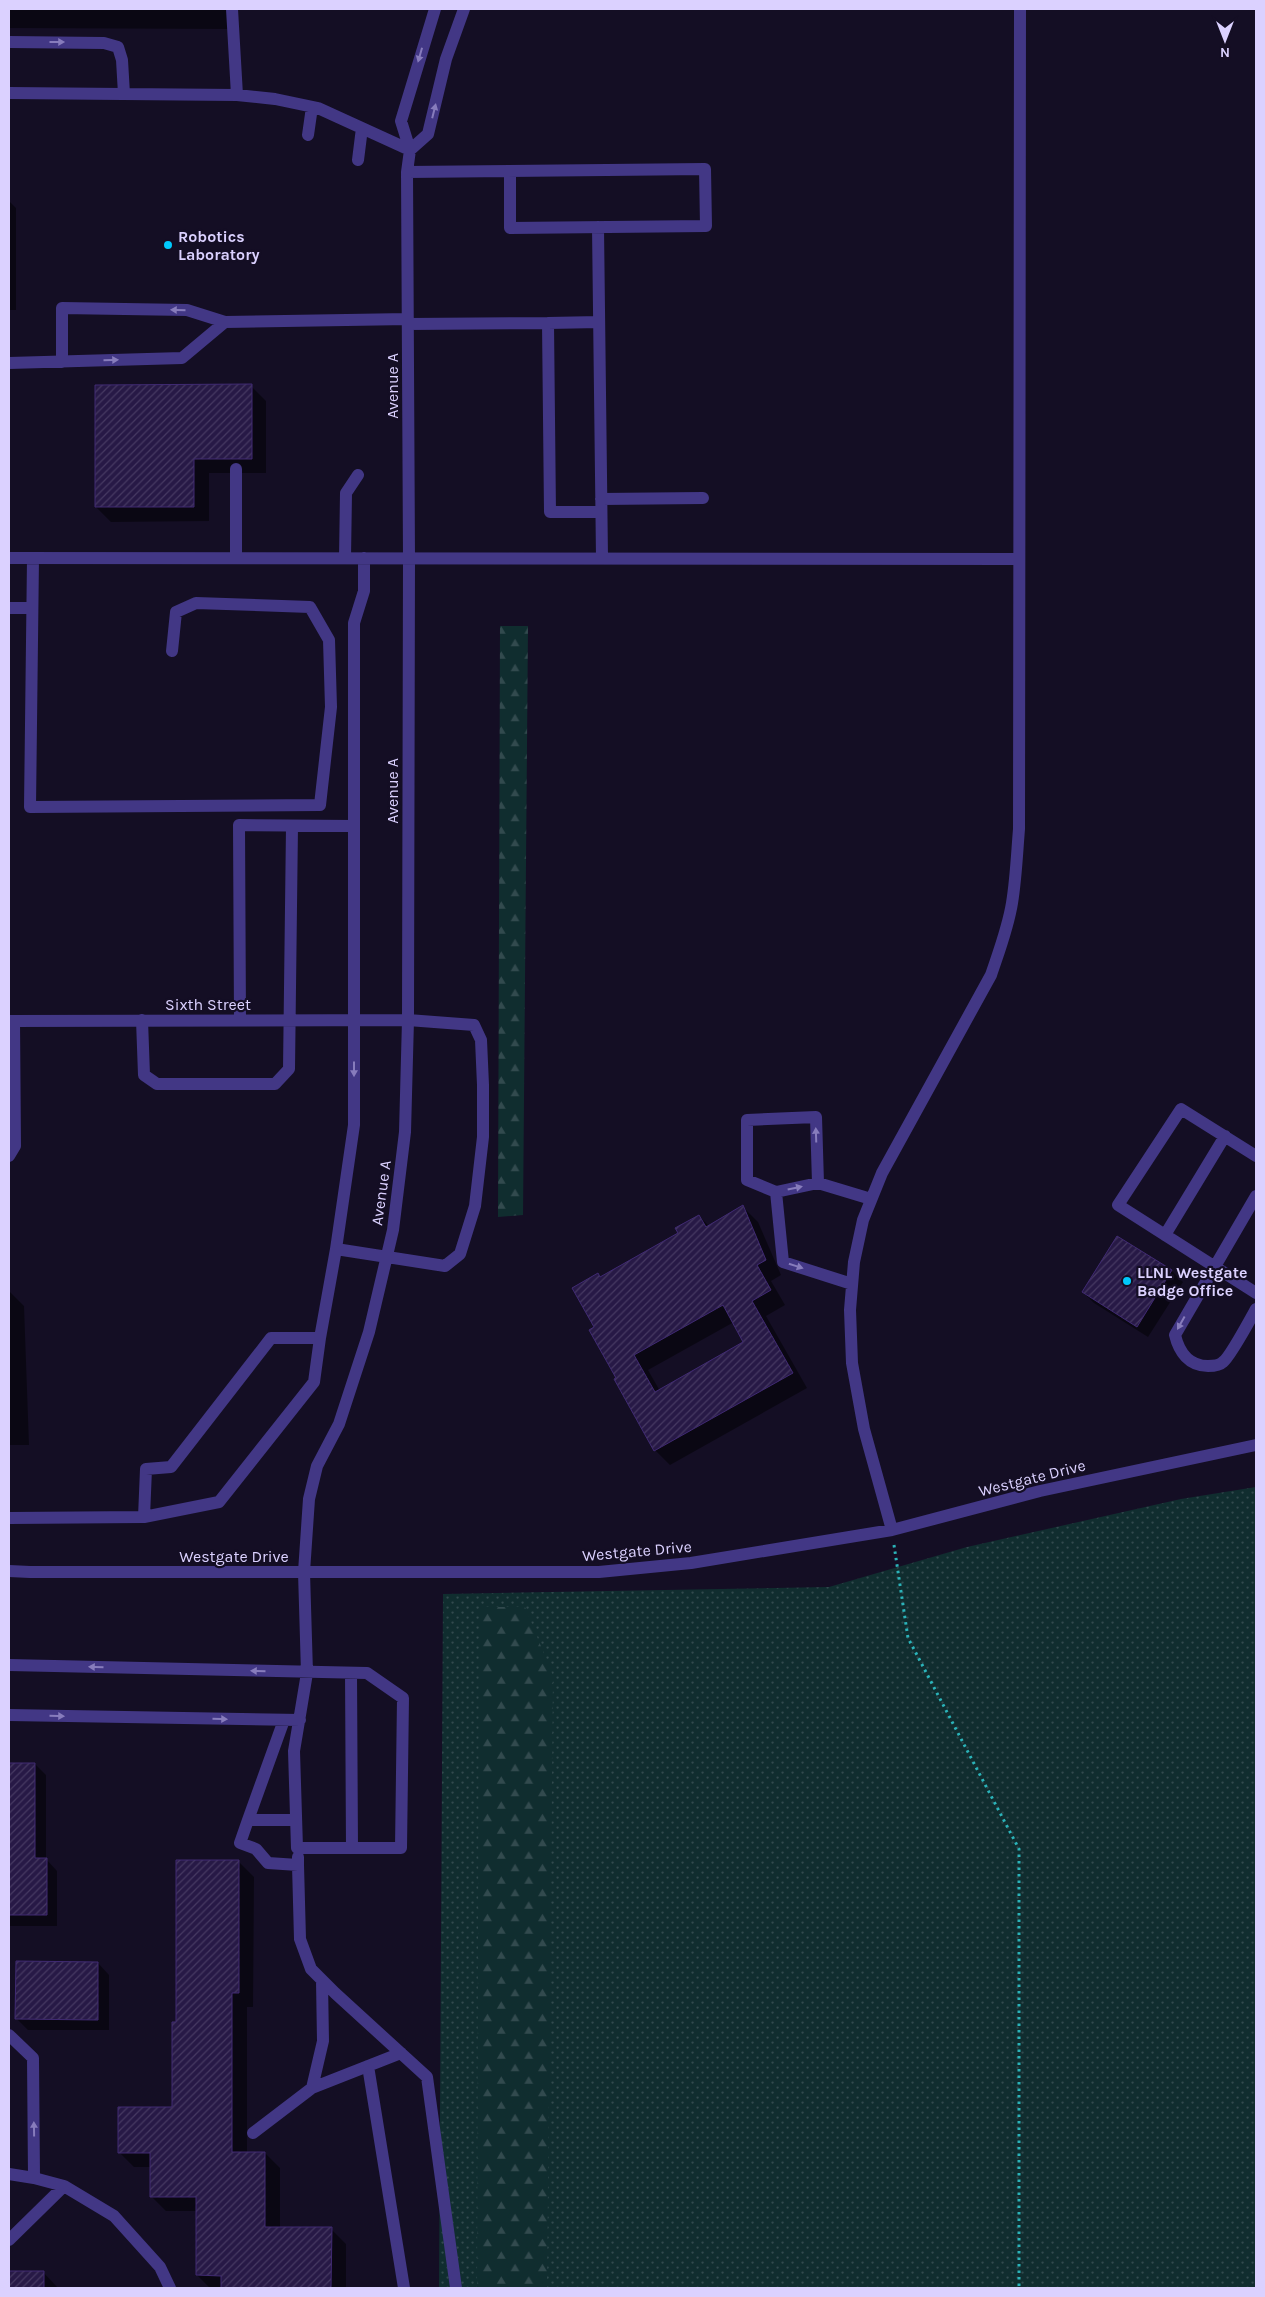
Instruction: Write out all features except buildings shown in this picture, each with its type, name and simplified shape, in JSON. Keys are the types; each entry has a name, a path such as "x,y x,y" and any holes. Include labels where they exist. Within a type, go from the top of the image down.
{"street":[{"path":"232,9 238,95"},
{"path":"410,150 401,121 436,9"},
{"path":"410,150 428,134 446,59 463,9"},
{"path":"892,1530 864,1429 852,1363 850,1310 854,1262 863,1220 882,1173 991,975 1003,940 1012,904 1019,829 1020,9"},
{"path":"9,42 104,42 118,47 122,60 124,94"},
{"path":"9,93 238,95 275,99 312,107 410,150"},
{"path":"308,135 312,107"},
{"path":"358,160 362,128"},
{"name":"Avenue A","path":"410,150 407,172 409,558 408,1020 405,1132 393,1230 369,1332 339,1424 317,1466 309,1499 304,1572 307,1672 294,1751 300,1939 311,1969 322,1981 427,2077 456,2288"},
{"path":"407,172 705,169 706,226 510,228 510,171"},
{"path":"598,226 602,558"},
{"path":"62,362 62,308 187,310 225,322 599,322"},
{"path":"9,363 182,358 225,322"},
{"path":"548,323 550,512 601,505 702,498"},
{"path":"236,469 236,558"},
{"path":"345,558 346,493 358,476"},
{"path":"9,558 1019,559"},
{"path":"33,558 30,807 320,805 331,707 329,640 310,607 196,603 176,612 172,651"},
{"path":"9,1518 144,1517 219,1502 314,1382 354,1125 354,623 364,591 364,558"},
{"path":"9,608 32,608"},
{"path":"240,1020 239,825 354,826"},
{"path":"142,1020 144,1074 157,1084 275,1084 289,1070 292,826"},
{"name":"Sixth Street","path":"11,1021 408,1020 474,1025 481,1040 483,1137 474,1206 460,1254 445,1266 387,1256"},
{"path":"9,1156 15,1146 11,1021"},
{"path":"1256,1156 1181,1109 1118,1205 1256,1293"},
{"path":"818,1184 816,1118 747,1120 747,1180 776,1192 818,1184 871,1199"},
{"path":"1165,1235 1224,1136"},
{"path":"776,1192 783,1262 852,1284"},
{"path":"1256,1196 1174,1335 1177,1346 1183,1355 1192,1362 1202,1366 1213,1366 1224,1362 1256,1308"},
{"path":"336,1249 387,1256"},
{"path":"144,1517 146,1469 170,1466 271,1338 320,1338"},
{"name":"Westgate Drive","path":"9,1571 599,1572 691,1563 892,1530 1040,1491 1256,1445"},
{"path":"9,1665 367,1673 403,1698 401,1848 297,1848"},
{"path":"351,1673 352,1848"},
{"path":"9,1715 300,1720"},
{"path":"284,1720 240,1843 256,1849 268,1863 298,1865"},
{"path":"248,1820 296,1820"},
{"path":"312,2088 323,2041 322,1981"},
{"path":"9,2035 33,2058 34,2178"},
{"path":"253,2133 312,2088 401,2053"},
{"path":"368,2066 404,2288"},
{"path":"9,2174 64,2186 114,2216 160,2267 170,2288"},
{"path":"9,2240 64,2186"}],"path":[{"path":"892,1530 908,1638 1019,1849 1019,2288"}],"green space":[{"path":"500,626 528,626 523,1215 498,1217"},
{"path":"1256,1487 1256,2288 439,2288 443,1594 829,1587 967,1547 1181,1499"},
{"path":"479,1607 525,1607 553,1676 547,2288 477,2288"}],"place":[{"name":"Robotics Laboratory","path":"168,245"},
{"name":"LLNL Westgate Badge Office","path":"1127,1281"}]}
